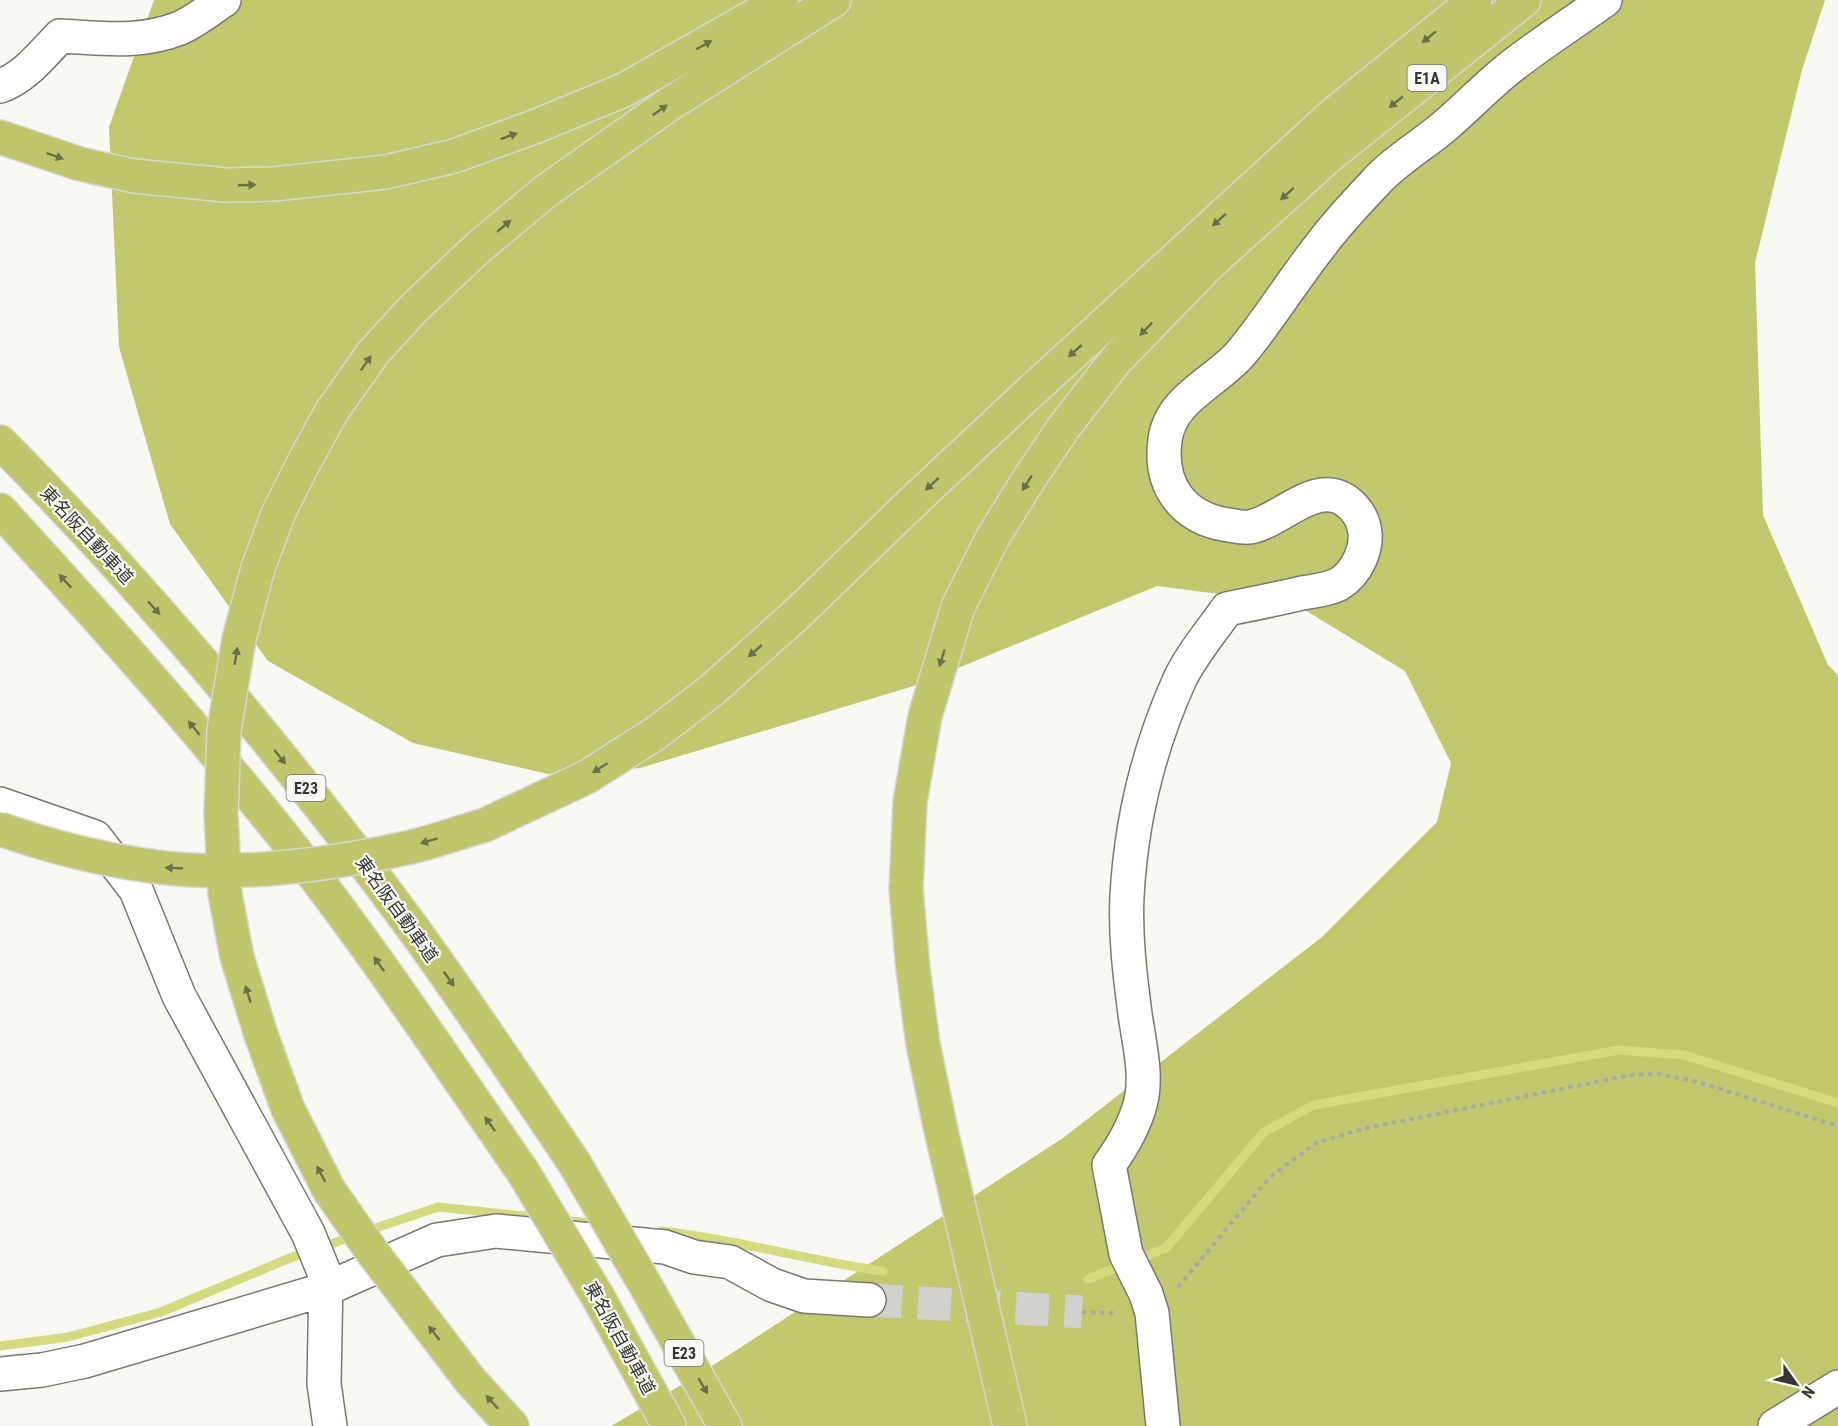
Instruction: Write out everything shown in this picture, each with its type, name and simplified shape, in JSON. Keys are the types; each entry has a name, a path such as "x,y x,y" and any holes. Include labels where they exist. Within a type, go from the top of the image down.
{"highway":[{"path":"0,137 80,164 134,176 226,185 274,184 386,172 454,156 624,90 782,0"},
{"path":"512,1426 470,1380 373,1253 329,1190 293,1119 261,1035 237,957 225,894 221,814 224,730 239,639 258,568 278,514 303,462 332,411 374,353 413,309 480,246 546,191 668,105 834,0"},
{"path":"0,829 84,854 151,867 213,870 278,867 338,861 413,846 485,825 587,777 656,733 712,690 799,612 1018,403 1327,121 1475,0"},
{"name":"E1A","path":"1011,1426 940,1126 923,1044 906,889 910,802 925,716 958,607 993,537 1029,479 1064,427 1116,360 1208,265 1330,155 1524,0"},
{"name":"東名阪自動車道","path":"0,442 114,563 213,675 321,806 412,927 499,1051 574,1164 725,1426"},
{"name":"東名阪自動車道","path":"0,510 180,710 281,834 368,950 523,1172 598,1297 669,1426"}],"street":[{"path":"0,86 7,84 34,64 60,36 127,40 158,36 183,27 224,0"},
{"path":"1163,1426 1149,1304 1126,1254 1109,1165 1122,1146 1140,1104 1143,1078 1129,965 1127,899 1131,841 1146,777 1180,679 1227,609 1339,584 1352,572 1360,559 1365,529 1360,516 1350,503 1339,496 1331,495 1302,501 1288,511 1248,528 1202,519 1184,505 1167,481 1163,466 1166,428 1177,409 1215,378 1241,352 1321,244 1376,181 1446,125 1508,70 1605,0"},
{"path":"0,804 95,837 136,890 179,996 308,1233 326,1283 324,1384 330,1426"},
{"path":"0,1374 42,1370 85,1361 326,1283 436,1240 496,1231 664,1247 694,1257 730,1262 772,1285 804,1296 869,1299"},
{"path":"1775,1426 1838,1387"}],"path":[{"path":"1082,1312 1149,1304 1189,1276 1270,1177 1316,1143 1367,1128 1631,1075 1658,1074 1698,1082 1838,1126"}],"green space":[{"path":"154,0 1825,0 1802,70 1755,263 1763,515 1828,665 1838,675 1838,1426 611,1426 698,1375 1063,1138 1322,937 1437,822 1451,763 1405,671 1295,604 1157,586 917,685 640,768 548,774 413,743 268,661 170,524 119,347 109,127"}],"waterway":[{"path":"1088,1279 1166,1248 1264,1132 1314,1105 1619,1050 1684,1055 1838,1103"},
{"path":"367,1231 438,1207 543,1218"},
{"path":"560,1220 603,1224"},
{"path":"661,1231 717,1239 883,1271"},
{"path":"0,1346 68,1337 161,1312 290,1258 354,1236"}],"tunnel":[{"path":"869,1300 1082,1312"}]}
